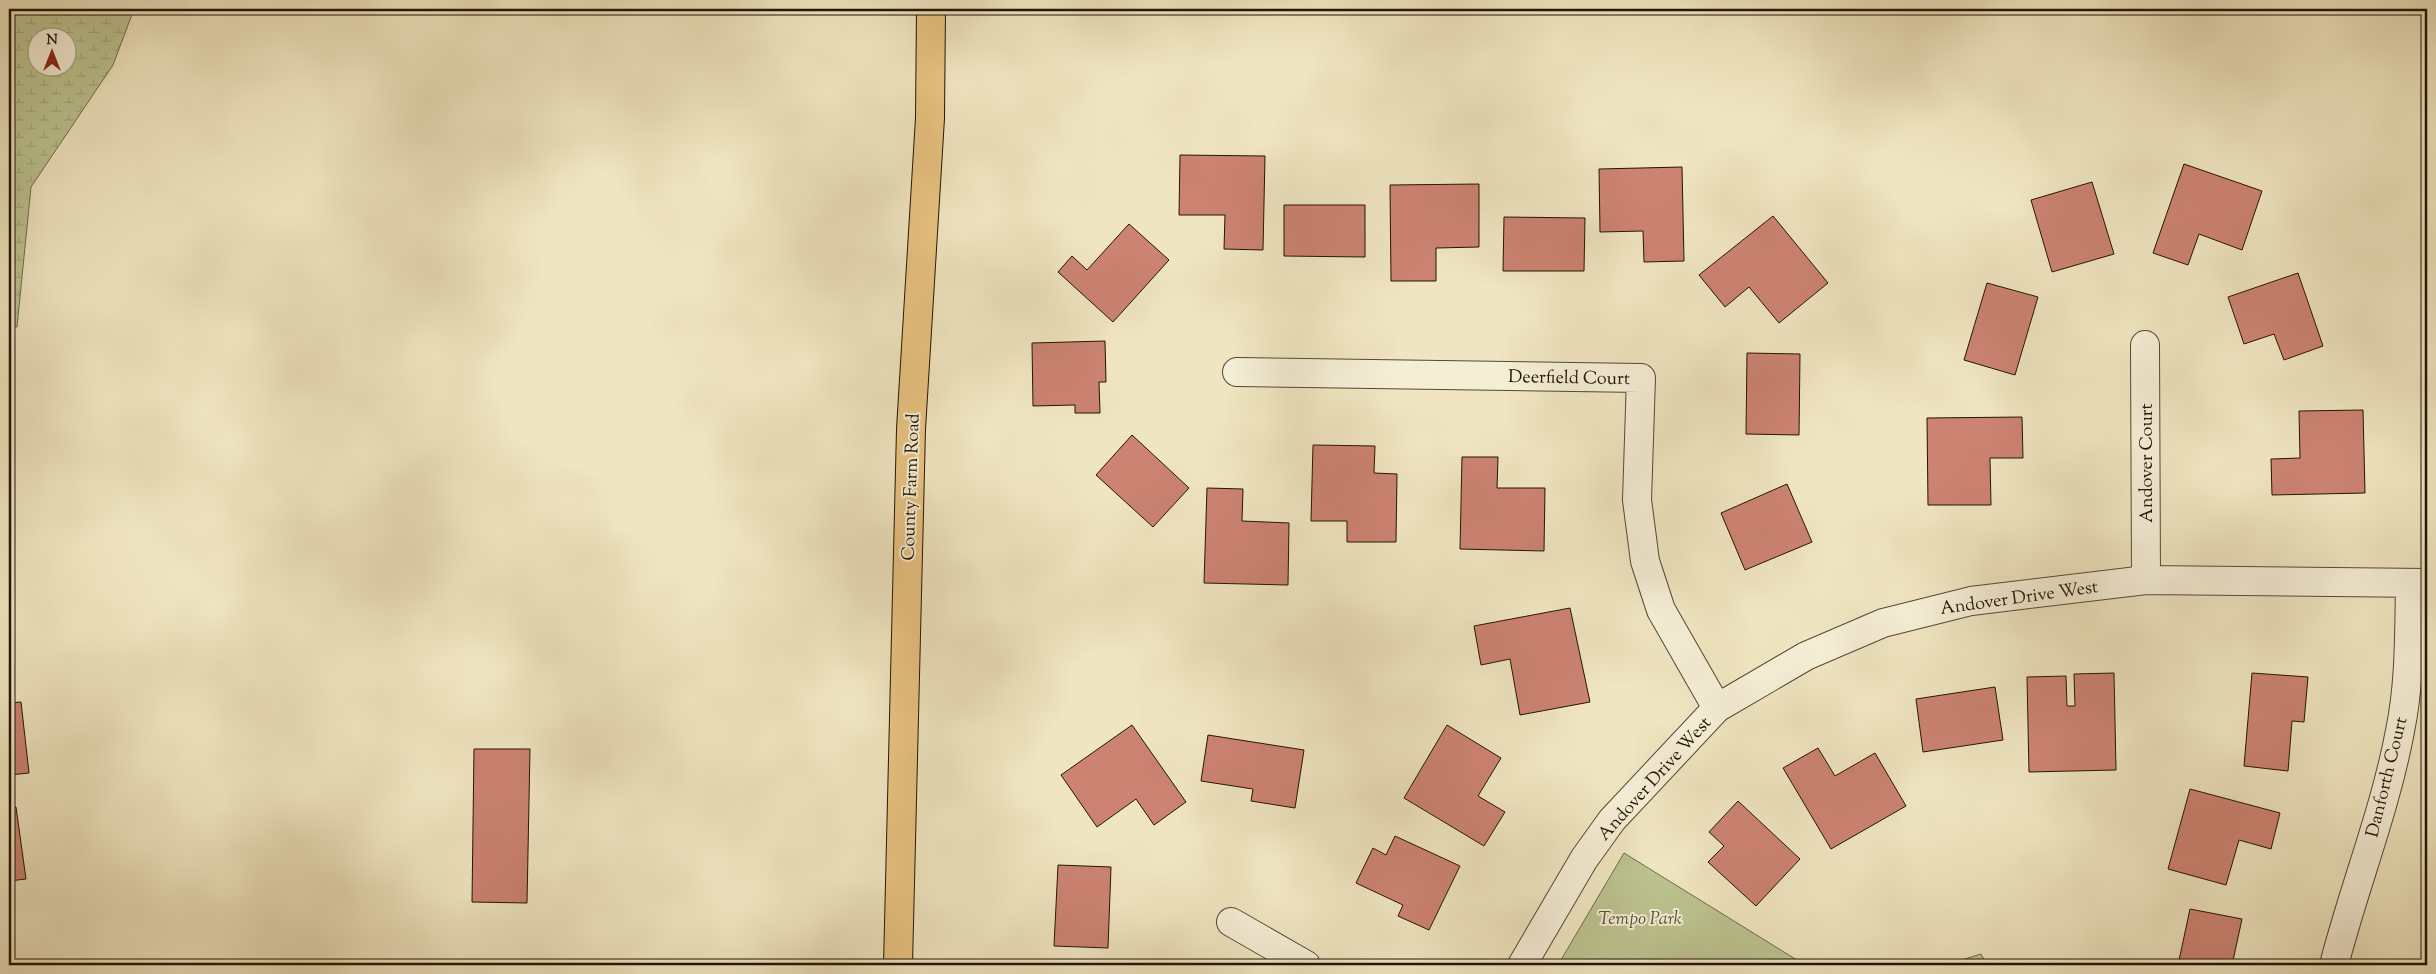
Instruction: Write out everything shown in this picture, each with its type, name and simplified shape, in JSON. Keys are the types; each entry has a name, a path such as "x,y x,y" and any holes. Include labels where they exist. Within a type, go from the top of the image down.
{"main road":[{"name":"County Farm Road","path":"898,965 911,429 930,118 931,9"}],"street":[{"name":"Andover Court","path":"2145,345 2146,580"},
{"name":"Deerfield Court","path":"1237,372 1642,378 1637,500 1644,561 1660,610 1717,708"},
{"name":"Andover Drive West","path":"1522,965 1584,859 1612,820 1717,708 1806,656 1883,623 1971,601 2146,580 2419,583"},
{"name":"Danforth Court","path":"2334,965 2392,768 2401,730 2419,583"},
{"path":"1232,922 1306,965"}],"green space":[{"path":"9,9 134,9 113,65 31,187 17,327 9,327"},
{"name":"Tempo Park","path":"1624,853 1805,965 1558,965"},
{"path":"1981,954 1987,965 1945,965"}],"building":[{"path":"1180,155 1265,156 1263,250 1224,249 1225,215 1179,215"},
{"path":"2184,164 2262,191 2242,250 2199,234 2188,265 2153,253"},
{"path":"1682,167 1684,261 1644,262 1643,231 1600,232 1599,169"},
{"path":"2092,182 2114,254 2052,272 2031,200"},
{"path":"1479,184 1479,247 1436,248 1436,281 1391,281 1390,185"},
{"path":"1284,205 1365,205 1365,257 1284,256"},
{"path":"1773,216 1828,283 1779,323 1749,287 1725,307 1699,275"},
{"path":"1504,217 1585,218 1584,271 1503,271"},
{"path":"1129,224 1169,260 1113,322 1058,272 1072,256 1087,270"},
{"path":"2298,273 2323,346 2284,360 2274,334 2244,344 2228,297"},
{"path":"1987,283 2038,297 2015,375 1964,360"},
{"path":"1105,341 1106,382 1099,382 1100,413 1075,413 1075,405 1033,406 1032,343"},
{"path":"1747,353 1800,354 1799,435 1746,434"},
{"path":"2363,410 2365,493 2272,495 2271,459 2300,458 2299,411"},
{"path":"2022,417 2023,458 1990,458 1991,505 1928,505 1927,418"},
{"path":"1132,435 1189,488 1153,527 1096,475"},
{"path":"1313,445 1375,446 1374,473 1397,474 1396,542 1347,542 1347,521 1311,521"},
{"path":"1462,457 1498,457 1497,488 1545,488 1544,551 1460,549"},
{"path":"1787,484 1812,542 1745,570 1721,513"},
{"path":"1207,488 1243,489 1242,521 1289,523 1288,585 1204,583"},
{"path":"1570,608 1590,702 1520,715 1510,659 1481,665 1474,626"},
{"path":"2114,673 2116,770 2029,772 2027,677 2066,676 2067,706 2075,706 2074,674"},
{"path":"2252,673 2308,677 2304,722 2292,721 2288,771 2244,766"},
{"path":"1995,687 2003,740 1923,752 1916,699"},
{"path":"21,702 29,773 9,775 9,703"},
{"path":"1132,725 1186,802 1154,825 1136,799 1097,827 1061,775"},
{"path":"1447,725 1501,758 1478,796 1505,812 1484,846 1404,798"},
{"path":"1208,735 1304,750 1295,808 1251,801 1253,789 1201,781"},
{"path":"1818,748 1835,776 1875,753 1906,806 1831,849 1783,768"},
{"path":"474,749 530,749 527,903 472,902"},
{"path":"2190,789 2280,813 2271,849 2239,840 2226,885 2168,869"},
{"path":"1738,801 1800,859 1756,906 1708,862 1724,846 1709,832"},
{"path":"16,807 26,879 9,881 9,808"},
{"path":"1395,836 1460,866 1429,930 1398,916 1403,905 1356,883 1373,848 1386,855"},
{"path":"1058,865 1111,867 1108,948 1054,946"},
{"path":"2190,909 2242,919 2232,965 2178,965"}]}
